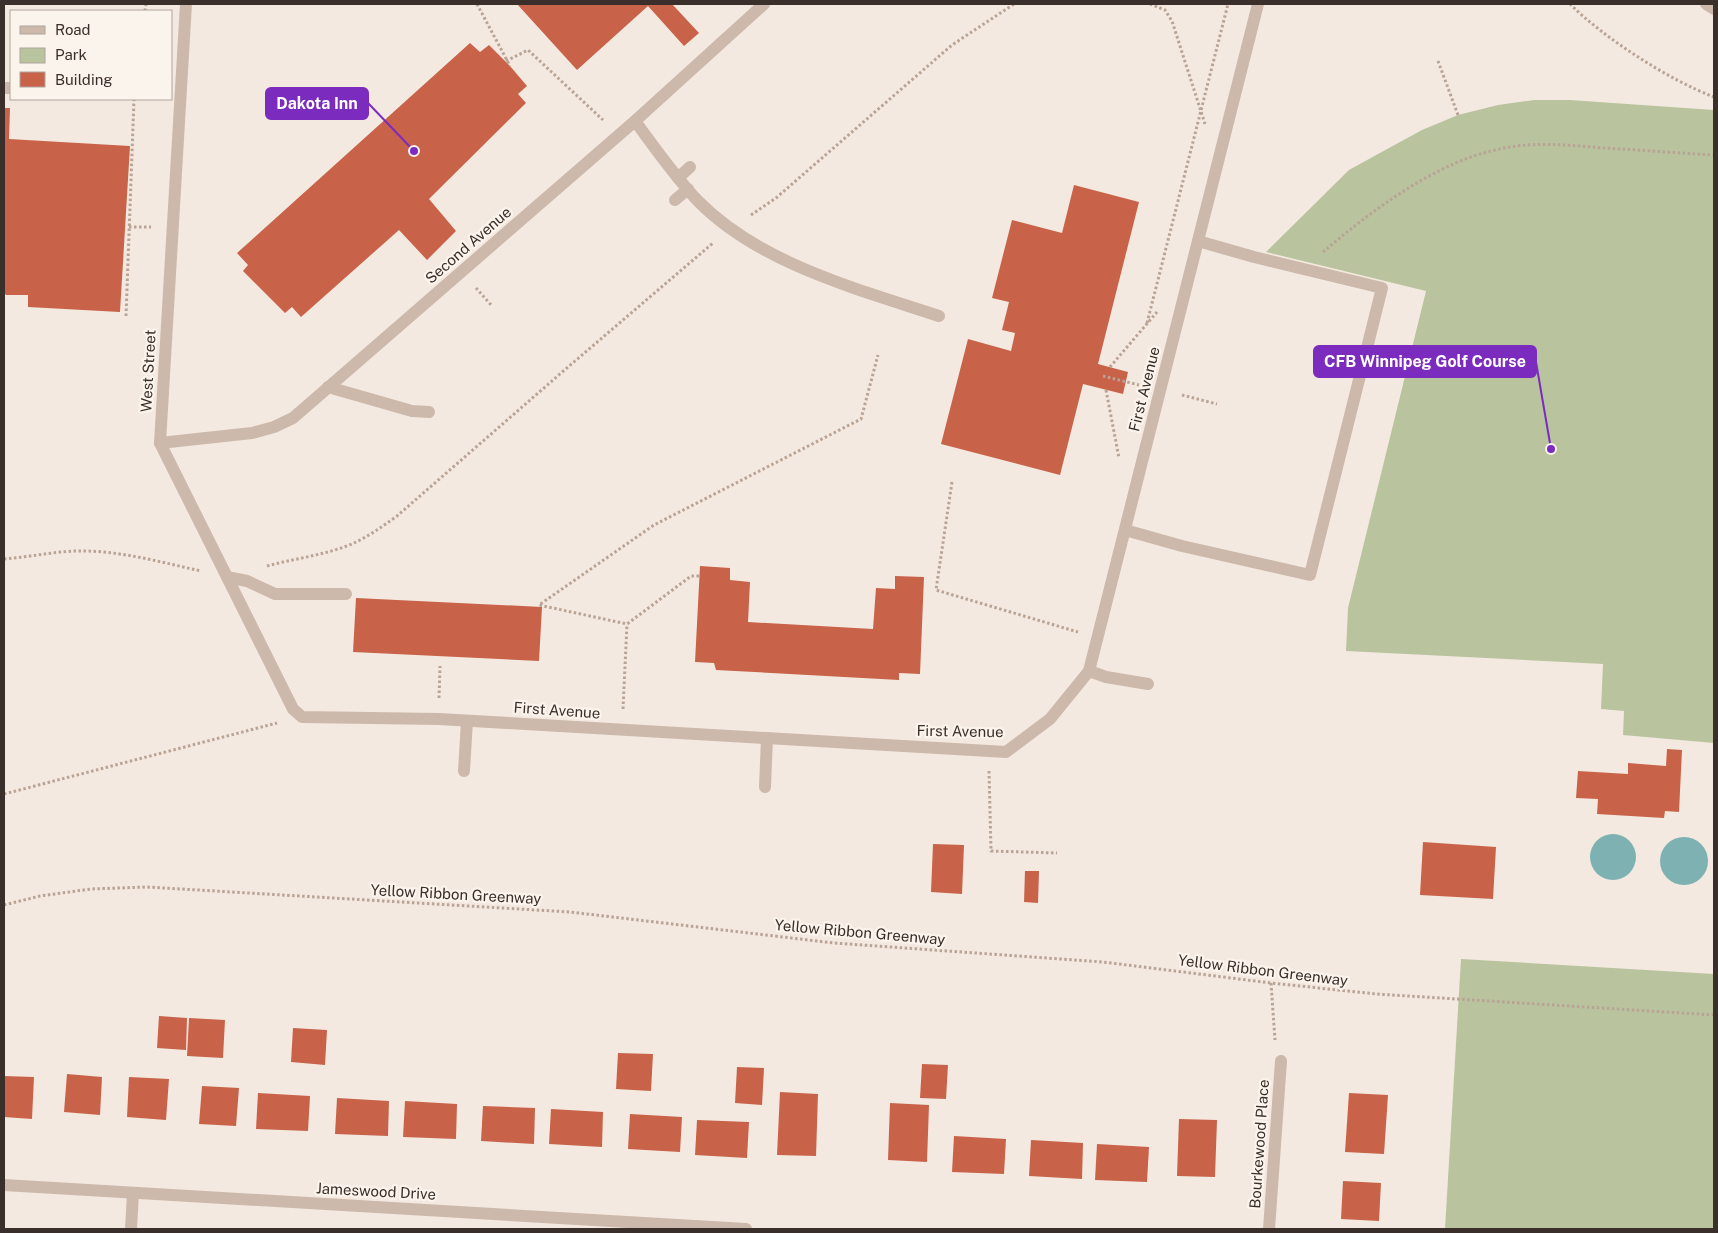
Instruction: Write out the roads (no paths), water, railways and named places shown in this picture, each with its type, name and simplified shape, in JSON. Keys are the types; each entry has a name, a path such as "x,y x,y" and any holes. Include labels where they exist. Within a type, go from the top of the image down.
{"street":[{"name":"West Street","path":"186,4 176,95 160,442 297,713"},
{"name":"Second Avenue","path":"160,442 252,433 274,427 294,418 634,121 764,4"},
{"name":"First Avenue","path":"297,713 467,720 1006,752 1050,719 1089,672 1258,4"},
{"path":"1706,4 1714,9"},
{"path":"634,121 678,178 710,212 749,241 828,278 939,316"},
{"path":"678,178 690,167"},
{"path":"675,200 688,189"},
{"path":"1125,530 1182,546 1310,575 1382,288 1254,257 1198,241"},
{"path":"328,388 412,411 429,412"},
{"path":"227,577 247,581 275,594 346,594"},
{"path":"1089,672 1106,678 1148,684"},
{"path":"464,771 467,720"},
{"path":"765,787 767,738"},
{"name":"Bourkewood Place","path":"1269,1229 1281,1061"},
{"name":"Jameswood Drive","path":"4,1185 746,1229"},
{"path":"131,1229 133,1193"}],"water":[{"path":"1608,834 1618,834 1630,840 1635,848 1635,866 1630,874 1622,879 1608,880 1600,877 1593,870 1590,862 1590,852 1593,844 1600,837"},
{"path":"1684,837 1693,839 1701,844 1706,852 1708,861 1706,870 1701,878 1693,883 1684,885 1675,883 1667,878 1662,870 1660,861 1662,852 1667,844 1675,839"}],"place":[{"name":"Dakota Inn","path":"414,151"},
{"name":"CFB Winnipeg Golf Course","path":"1551,449"}]}
